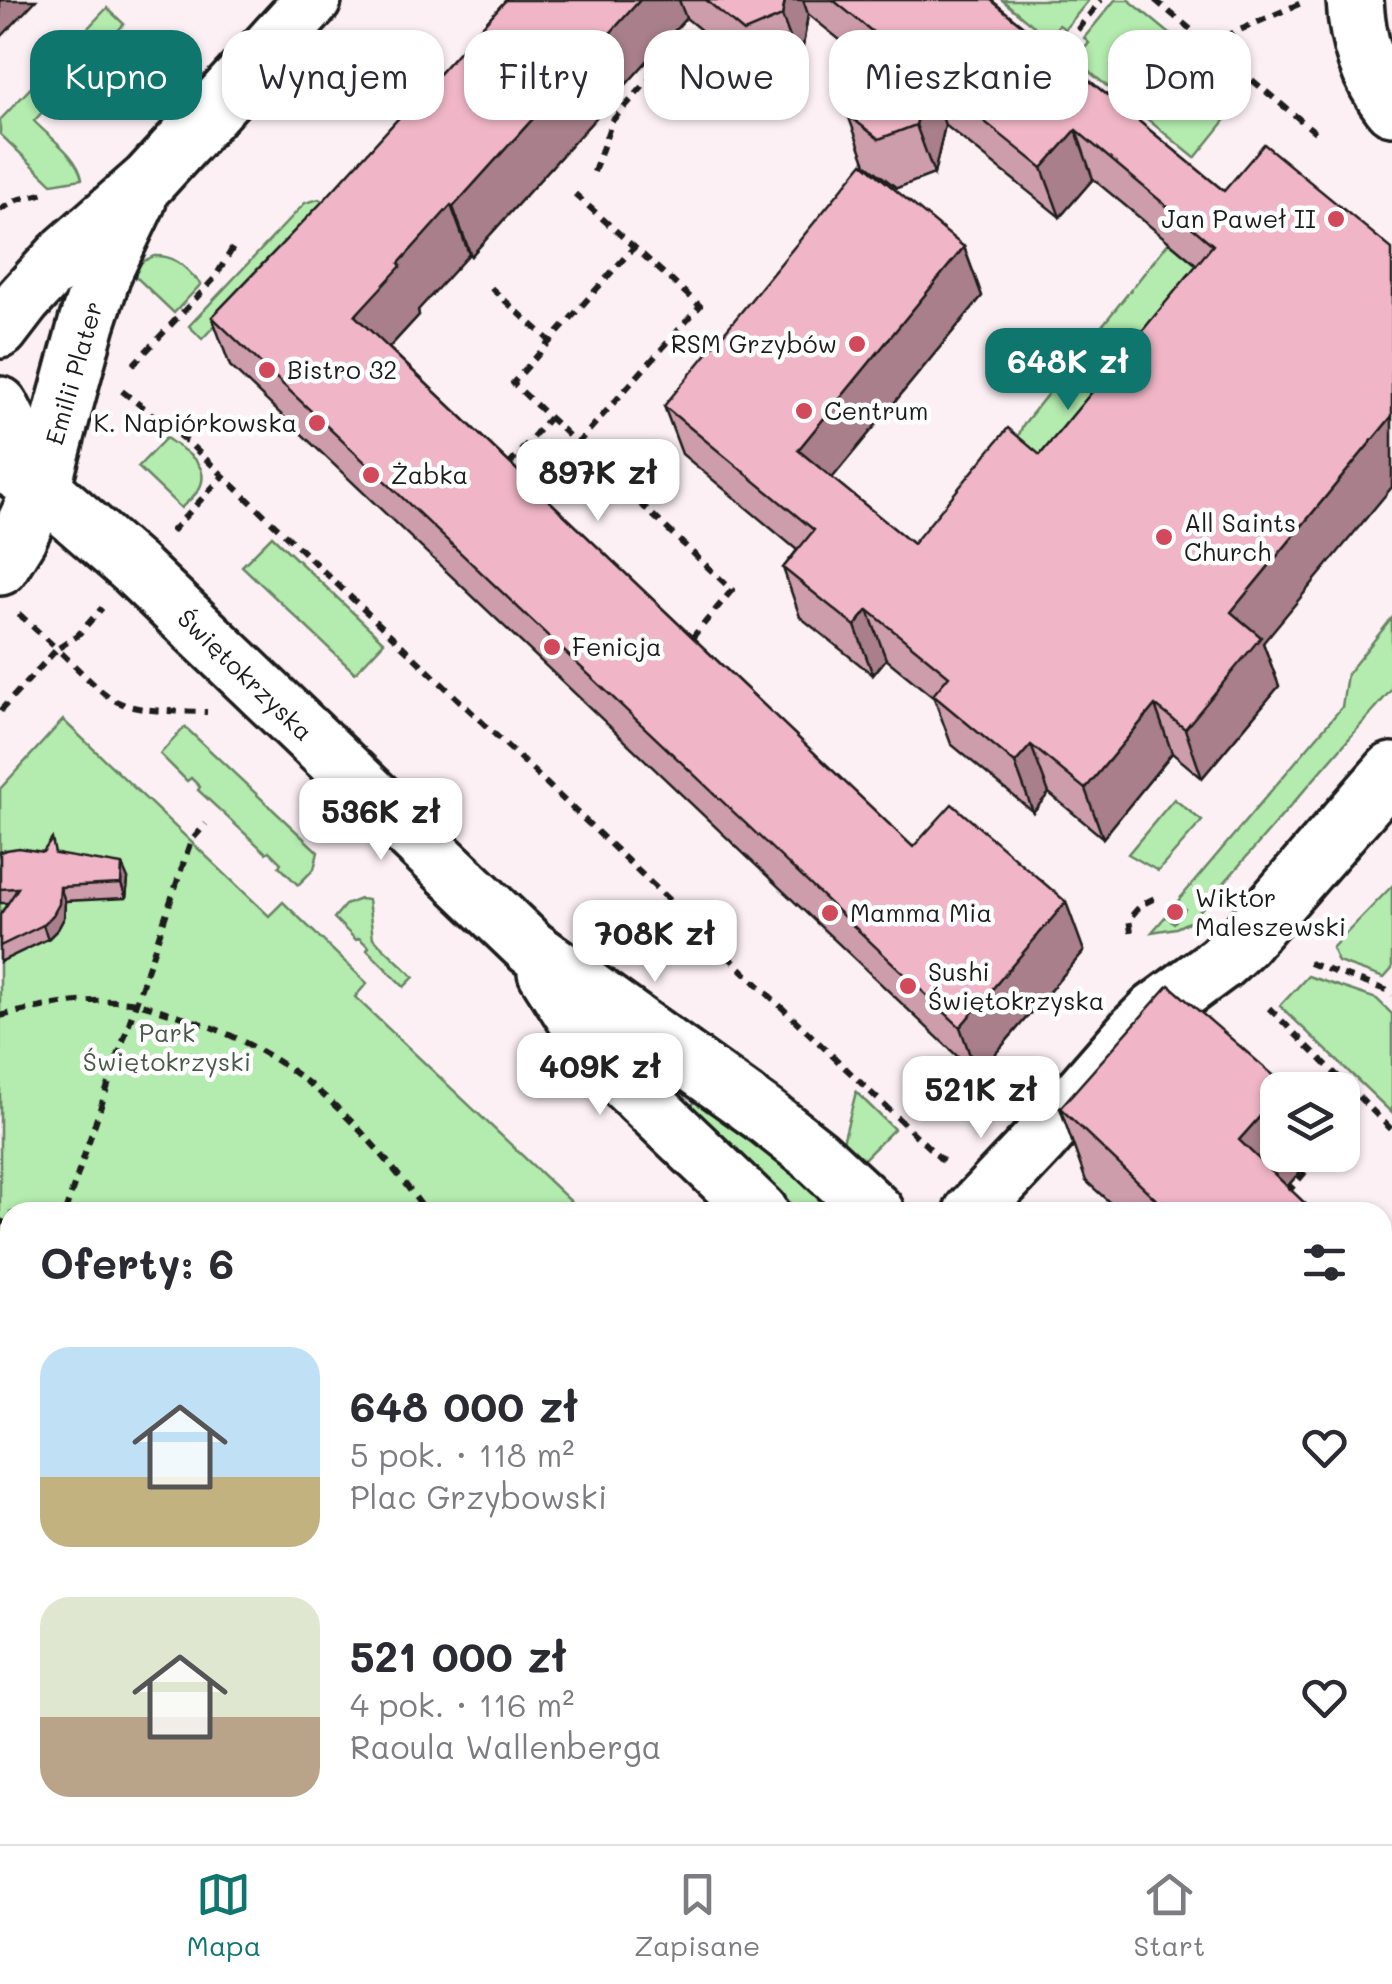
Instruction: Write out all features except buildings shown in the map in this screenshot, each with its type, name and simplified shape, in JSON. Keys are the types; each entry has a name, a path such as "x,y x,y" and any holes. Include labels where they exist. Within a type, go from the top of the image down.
{"street":[{"name":"Emilii Plater","path":"0,330 66,253 149,180 313,0"},
{"path":"1328,1 1360,45 1368,68 1392,107"},
{"name":"Emilii Plater","path":"0,567 18,538 21,474 87,323 104,270 149,180"},
{"name":"Świętokrzyska","path":"0,406 21,474 136,570 531,948 767,1117 865,1202"},
{"path":"962,1191 1039,1142 1134,1031 1243,942 1392,771"},
{"name":"Świętokrzyska","path":"531,948 611,1070 750,1202"}],"path":[{"path":"1078,30 1102,0"},
{"path":"1155,0 1191,30"},
{"path":"1247,30 1328,1"},
{"path":"594,172 612,121 709,14"},
{"path":"1251,79 1315,132"},
{"path":"575,194 700,306 577,444"},
{"path":"124,375 214,279 234,246"},
{"path":"634,247 513,383 732,590 692,638"},
{"path":"491,288 550,341"},
{"path":"115,385 190,444 962,1191"},
{"path":"509,465 549,418"},
{"path":"182,520 223,476"},
{"path":"0,712 57,649 77,636 92,619"},
{"path":"32,626 120,704 288,717"},
{"path":"68,1202 191,841 206,824"},
{"path":"1131,932 1128,919 1157,896"},
{"path":"1309,963 1386,990 1392,996"},
{"path":"0,1016 41,1006 136,1003 202,1023 245,1042 324,1095 358,1126 418,1202"},
{"path":"1269,1008 1392,1130"},
{"path":"1284,1197 1305,1172"}],"green space":[{"path":"1002,0 1088,1 1065,29 1059,25 1055,30 1038,30"},
{"path":"1115,0 1129,0 1165,30 1108,30 1108,87 1088,71 1088,33"},
{"path":"107,8 124,24 118,30 86,30"},
{"path":"30,89 30,120 35,120 69,155 82,179 52,184 0,134 0,120"},
{"path":"1148,120 1226,120 1195,158"},
{"path":"319,199 329,205 202,339 189,326 305,203"},
{"path":"1169,242 1231,294 1058,504 1010,456 1023,425"},
{"path":"154,256 175,260 201,284 174,313 134,275 140,263"},
{"path":"166,438 194,459 202,472 199,489 181,508 138,467"},
{"path":"272,536 384,642 355,673 242,566"},
{"path":"1392,618 1392,689 1191,921 1152,932 1166,916 1174,923 1185,909 1177,902 1342,707 1347,674"},
{"name":"Park Świętokrzyski","path":"63,720 269,916 283,902 367,983 355,997 571,1202 0,1202 0,789"},
{"path":"185,727 318,852 314,869 298,885 269,851 266,853 198,790 200,787 191,778 187,781 160,754"},
{"path":"1174,799 1202,821 1158,871 1128,854"},
{"path":"1392,886 1392,969 1384,978 1338,962 1332,948"},
{"path":"368,900 373,938 414,977 404,987 367,950 369,947 334,918 345,905"},
{"path":"1308,976 1377,999 1392,1014 1392,1113 1360,1082 1360,1072 1349,1072 1280,1006"},
{"path":"856,1092 894,1129 862,1161 843,1142"},
{"path":"698,1097 776,1157 823,1202 789,1202 690,1108"}],"place":[{"name":"Jan Paweł II","path":"1336,219"},
{"name":"RSM Grzybów","path":"857,344"},
{"name":"Bistro 32","path":"267,370"},
{"name":"Centrum","path":"804,411"},
{"name":"K. Napiórkowska","path":"317,423"},
{"name":"Żabka","path":"371,475"},
{"name":"All Saints Church","path":"1164,537"},
{"name":"Fenicja","path":"552,647"},
{"name":"Wiktor Maleszewski","path":"1175,912"},
{"name":"Mamma Mia","path":"830,913"},
{"name":"Sushi Świętokrzyska","path":"908,986"}]}
